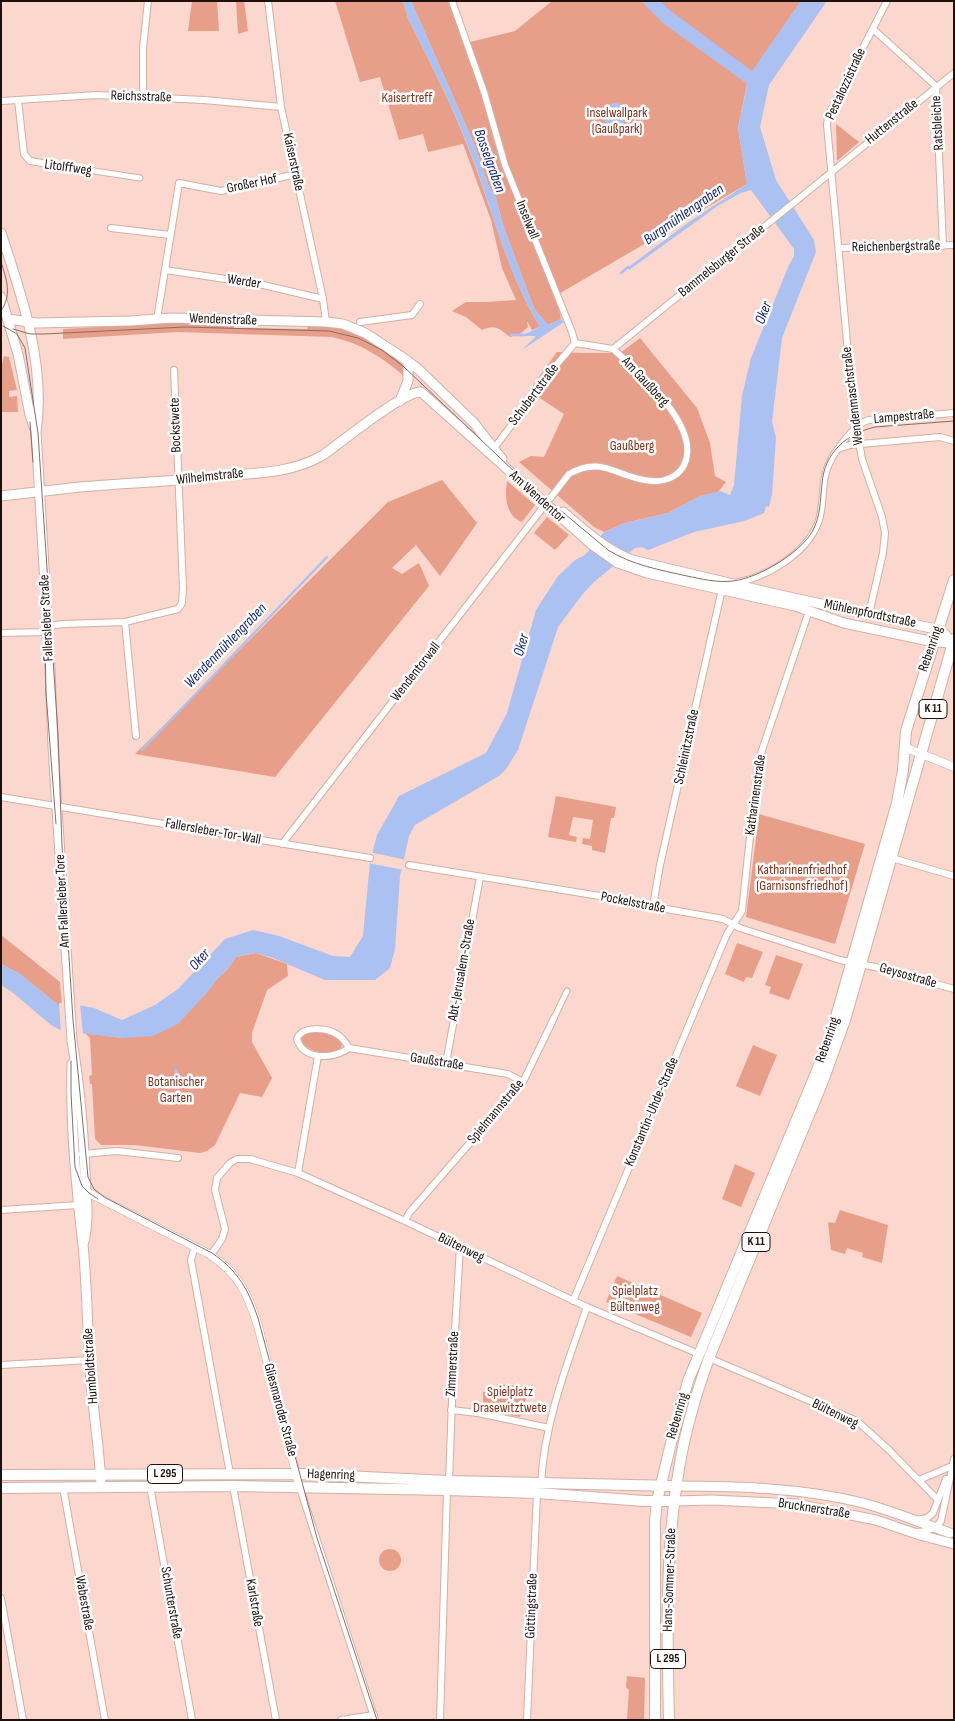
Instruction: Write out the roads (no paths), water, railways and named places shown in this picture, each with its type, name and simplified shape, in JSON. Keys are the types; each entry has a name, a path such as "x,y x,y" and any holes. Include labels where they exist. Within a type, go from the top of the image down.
{"main road":[{"name":"Fallersleber Straße","path":"1,233 28,323 38,385 39,410 36,432 57,805"},
{"name":"Fallersleber Straße","path":"1,297 23,371 30,414 36,432"},
{"name":"Wendenstraße","path":"8,319 28,323 130,321 172,318 326,322 343,324 365,333 408,361"},
{"path":"400,401 408,381 408,361"},
{"name":"Am Wendentor","path":"408,361 474,423 504,461 593,542"},
{"name":"Am Wendentor","path":"400,401 415,393 422,392 426,394 484,449 547,501"},
{"name":"Wilhelmstraße","path":"1,496 81,487 178,481 271,471 303,465 324,455 400,401"},
{"name":"Mühlenpfordtstraße","path":"593,542 621,560 647,573 795,606 831,619 934,642 953,641"},
{"name":"Mühlenpfordtstraße","path":"621,560 938,630 953,641"},
{"name":"Rebenring","path":"660,1486 688,1381 704,1356 823,1081 845,1020 904,770 906,731 954,580"},
{"name":"Rebenring","path":"857,963 892,858 953,641"},
{"name":"Am Fallersleber Tore","path":"57,805 69,997"},
{"name":"Humboldtstraße","path":"69,997 72,1042 72,1092 79,1154 86,1192 82,1204"},
{"name":"Humboldtstraße","path":"79,1154 77,1187 82,1204 90,1360 101,1487"},
{"name":"Rebenring","path":"676,1486 679,1464 704,1356"},
{"name":"Hagenring","path":"1,1475 296,1474 448,1486 539,1489 660,1486"},
{"name":"Hagenring","path":"1,1488 448,1486"},
{"name":"L 295","path":"674,1501 657,1501 660,1486 676,1486"},
{"name":"K 11","path":"674,1501 676,1486"},
{"name":"Brucknerstraße","path":"676,1486 760,1489 819,1495 862,1503 935,1526"},
{"name":"Hagenring","path":"539,1489 594,1498 657,1501"},
{"name":"Brucknerstraße","path":"674,1501 712,1500 796,1504 876,1520 952,1544"},
{"name":"Hans-Sommer-Straße","path":"655,1720 655,1521 657,1501"},
{"name":"Hans-Sommer-Straße","path":"669,1720 669,1598 674,1501"},
{"path":"935,1526 952,1533"}],"street":[{"path":"143,96 143,48 148,1"},
{"name":"Kaiserstraße","path":"268,1 281,107 323,299 326,322"},
{"name":"Inselwall","path":"452,1 484,92 505,165 575,343"},
{"name":"Pestalozzistraße","path":"831,172 828,116 887,1"},
{"name":"Ratsbleiche","path":"873,29 936,86 943,246"},
{"name":"Huttenstraße","path":"831,172 954,73"},
{"name":"Reichsstraße","path":"1,101 97,95 143,96 281,107"},
{"name":"Litolffweg","path":"18,100 24,154 30,161 140,178"},
{"name":"Bammelsburger Straße","path":"613,348 831,172"},
{"name":"Wendenmaschstraße","path":"831,172 853,406 862,459 882,517 885,533 883,553 869,614"},
{"name":"Großer Hof","path":"170,235 179,183 221,191 296,174"},
{"path":"111,228 170,235 157,319"},
{"name":"Reichenbergstraße","path":"839,248 954,245"},
{"name":"Werder","path":"165,270 259,284 323,299"},
{"path":"360,322 412,315 420,304"},
{"path":"575,343 613,348"},
{"name":"Schubertstraße","path":"494,448 575,343"},
{"name":"Am Gaußberg","path":"547,501 569,474 587,466 596,466 654,482 669,479 680,473 685,463 688,450 684,435 672,410 656,390 613,348"},
{"name":"Bockstwete","path":"1,633 48,629 64,624 125,622 178,609 182,603 183,588 174,370"},
{"name":"Lampestraße","path":"857,426 859,423 869,420 954,413"},
{"path":"733,584 746,581 768,571 800,550 808,540 815,530 820,514 827,468 837,450 857,426"},
{"name":"Lampestraße","path":"837,450 850,445 940,437 954,441"},
{"path":"484,449 490,450 494,448"},
{"name":"Wendentorwall","path":"282,844 547,501"},
{"name":"Schleinitzstraße","path":"655,905 654,900 660,865 722,589"},
{"name":"Katharinenstraße","path":"734,924 742,912 758,762 810,611"},
{"path":"125,622 136,736"},
{"path":"904,747 954,767"},
{"name":"Fallersleber-Tor-Wall","path":"1,797 370,858"},
{"path":"892,858 954,876"},
{"name":"Pockelsstraße","path":"409,865 655,905 660,908 723,919 775,939 857,963"},
{"name":"Abt-Jerusalem-Straße","path":"446,1063 480,877"},
{"name":"Konstantin-Uhde-Straße","path":"574,1301 727,934 734,924"},
{"name":"Geysostraße","path":"857,963 954,989"},
{"name":"Spielmannstraße","path":"405,1221 409,1213 523,1082 567,991"},
{"path":"298,1173 318,1056 305,1050 299,1045 297,1040 301,1032 316,1029 332,1032 342,1039 349,1048"},
{"name":"Gaußstraße","path":"318,1056 333,1056 349,1048 508,1074 523,1082"},
{"path":"79,1154 117,1152 178,1158"},
{"name":"Bültenweg","path":"211,1255 224,1233 224,1220 215,1183 223,1169 230,1163 243,1158 298,1173 587,1307 851,1418 888,1449 938,1500"},
{"name":"Gliesmaroder Straße","path":"77,1187 211,1255 224,1264 243,1286 250,1302 300,1488 374,1717"},
{"path":"1,1210 82,1204"},
{"path":"195,1246 191,1260 230,1474"},
{"name":"Zimmerstraße","path":"440,1720 451,1410 460,1247"},
{"name":"Göttingstraße","path":"528,1720 541,1471 549,1428 572,1349 587,1307"},
{"path":"1,1365 90,1360"},
{"path":"451,1410 478,1413 549,1428"},
{"path":"935,1526 954,1459"},
{"path":"919,1480 953,1467"},
{"path":"952,1544 938,1535 932,1522 933,1513 953,1467"},
{"name":"Schunterstraße","path":"150,1486 192,1720"},
{"name":"Karlstraße","path":"233,1486 276,1720"},
{"name":"Wabestraße","path":"63,1487 105,1720"},
{"path":"916,1520 927,1518 933,1513"},
{"path":"909,1531 920,1532 935,1526"},
{"path":"1,1598 23,1720"},
{"path":"341,1720 374,1717"}],"water":[{"path":"403,1 411,1 475,146 488,184 496,198 503,225 535,310 548,325 561,319 564,322 522,350 536,336 521,336 540,327 518,285 462,132 408,18"},
{"path":"641,1 661,1 668,9 752,71 801,1 827,1 769,85 760,127 776,180 814,240 816,252 782,338 772,422 776,437 772,495 769,507 766,506 764,513 744,521 694,532 648,550 642,547 635,548 594,582 582,595 558,627 518,750 506,769 499,776 415,825 409,836 400,876 395,949 390,968 375,980 325,980 273,958 256,953 236,957 227,970 178,1024 153,1036 122,1038 62,1031 51,1025 1,985 1,964 20,974 58,1005 78,1005 94,1008 122,1020 155,1005 178,989 225,939 253,930 279,936 333,956 350,957 363,936 370,862 377,835 399,796 486,753 507,713 536,610 558,576 575,560 585,555 604,532 625,523 668,513 700,496 720,491 730,495 734,485 742,396 751,358 794,256 794,249 751,190 741,193 719,205 629,270 627,268 689,222 747,184 738,128 747,86 746,83 664,24"},
{"path":"615,103 623,107 627,115 623,123 615,127 607,123 603,115 607,107"}],"waterway":[{"name":"Burgmühlengraben","path":"621,273 628,267"},
{"name":"Burgmühlengraben","path":"511,335 524,335"},
{"name":"Wendenmühlengraben","path":"142,750 327,557"},
{"path":"175,1070 187,1083 198,1086"}],"tram line":[{"path":"1,262 7,281 6,299 1,311"},
{"path":"3,326 17,334 25,348 38,433 58,734 62,846 73,1020 88,1177 94,1189 104,1197 212,1253 229,1267 246,1289 258,1318 317,1538 377,1720"},
{"path":"13,329 30,334 44,334 185,327 329,331 358,338 382,350 404,367 517,474 608,550 627,560 646,566 715,581 733,581 754,575 777,564 798,549 812,532 817,520 827,463 838,446 846,440 855,434 875,427 954,421"},
{"path":"30,422 33,462"},
{"path":"45,639 46,693 56,824"},
{"path":"71,1061 75,1167 82,1186 98,1199"}],"park label":[{"name":"Kaisertreff","path":"407,98"},
{"name":"Inselwallpark (Gaußpark)","path":"617,122"},
{"name":"Gaußberg","path":"632,446"},
{"name":"Katharinenfriedhof (Garnisonsfriedhof)","path":"802,878"},
{"name":"Botanischer Garten","path":"176,1090"},
{"name":"Spielplatz Bültenweg","path":"635,1299"},
{"name":"Spielplatz Drasewitztwete","path":"510,1400"}],"water label":[{"name":"Bosselgraben","path":"489,161"},
{"name":"Oker","path":"764,313"},
{"name":"Oker","path":"522,645"},
{"name":"Oker","path":"200,960"}]}
